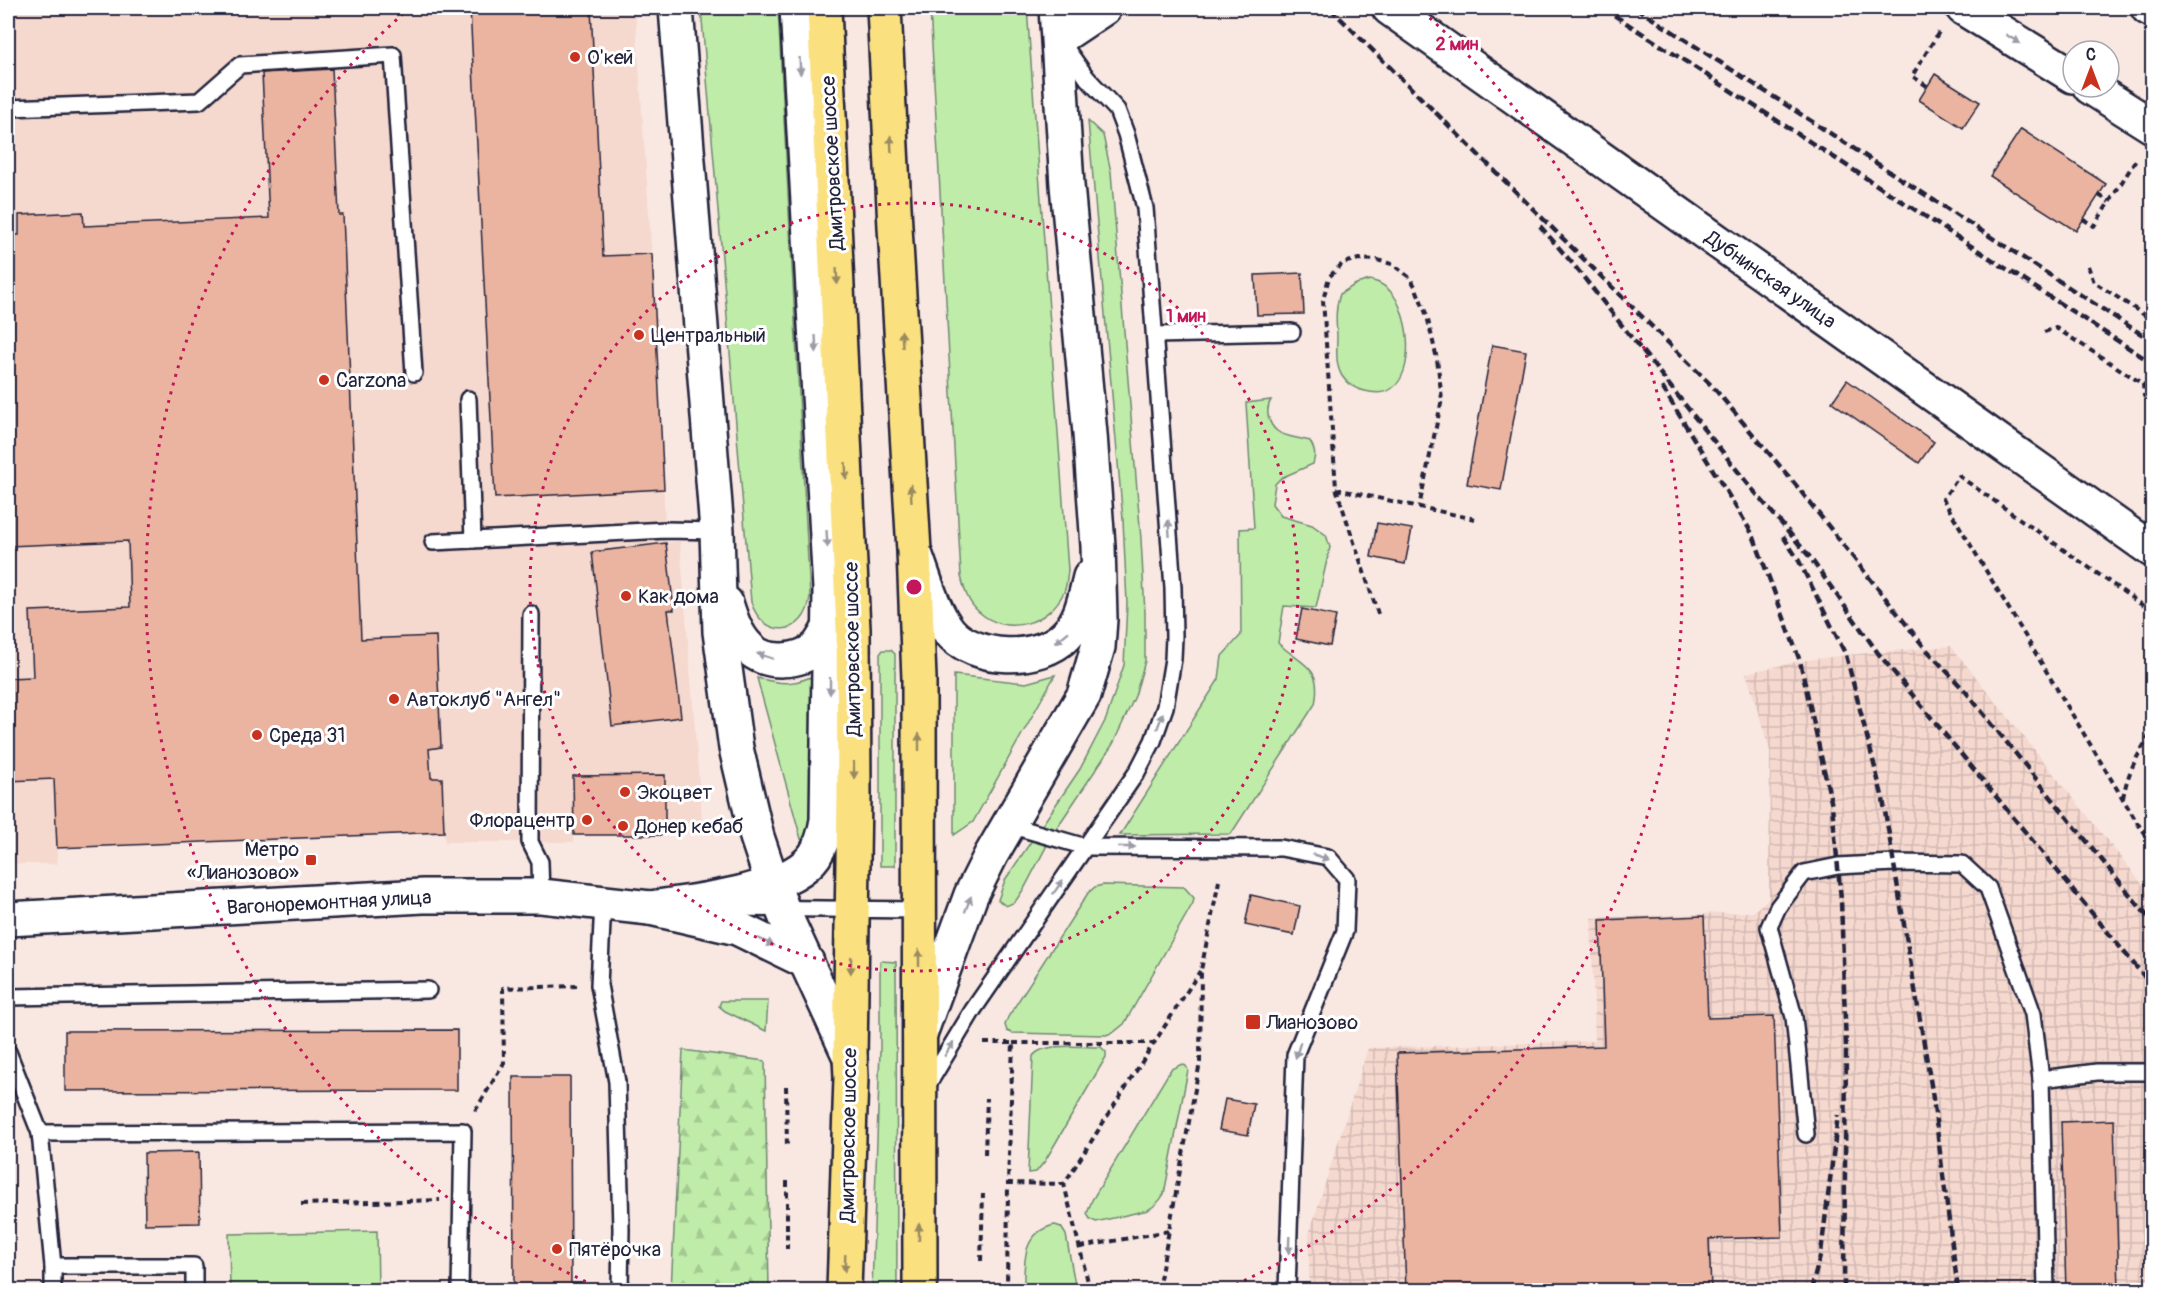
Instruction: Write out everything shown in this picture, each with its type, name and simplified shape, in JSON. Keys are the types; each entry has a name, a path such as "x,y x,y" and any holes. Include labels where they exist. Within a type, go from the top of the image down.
{"main road":[{"name":"Дмитровское шоссе","path":"824,8 853,628 851,1077 844,1290"},
{"path":"884,8 919,679 920,1290"}],"street":[{"path":"676,8 717,531 720,632 736,748 757,837 777,895 850,1057"},
{"name":"Вагоноремонтная улица","path":"650,908 725,897 777,895 789,876 805,866 814,856 823,840 827,820 830,577 797,8"},
{"path":"919,1038 971,895 991,855 1084,695 1098,647 1100,619 1098,546 1067,185 1058,23 1104,8"},
{"name":"Дубнинская улица","path":"1389,8 2152,550"},
{"path":"1963,8 2061,69"},
{"path":"2148,8 2152,10"},
{"path":"2109,99 2152,126"},
{"path":"914,551 934,601 950,631 969,647 990,654 1015,655 1042,650 1066,636 1082,611 1098,546"},
{"path":"720,587 735,628 750,649 765,658 784,660 802,656 818,647 830,627"},
{"name":"Вагоноремонтная улица","path":"8,919 423,896 541,896 650,908 738,928 807,962"}],"lane":[{"path":"919,1099 973,1010 1137,772 1153,741 1165,707 1173,659 1173,588 1145,208 1126,134 1117,110 1087,78 1058,23"},
{"path":"8,108 199,101 240,65 393,55 414,374"},
{"path":"1155,336 1292,332"},
{"path":"468,399 473,540"},
{"path":"433,542 674,530 717,531"},
{"path":"531,614 530,842 540,862 541,896"},
{"path":"1009,825 1086,847 1281,848 1328,857 1347,879 1345,931 1295,1055 1287,1290"},
{"path":"1806,1134 1794,1017 1769,927 1778,907 1804,873 1838,866 1894,863 1962,864 1988,888 2033,1014 2041,1079 2046,1290"},
{"path":"777,895 852,908 919,910"},
{"path":"603,902 599,985 617,1082 621,1228 620,1290"},
{"path":"8,998 428,990"},
{"path":"8,1052 40,1133 53,1266 52,1290"},
{"path":"2041,1079 2097,1072 2151,1071"},
{"path":"40,1133 463,1131 460,1290"},
{"path":"53,1266 194,1266 194,1290"}],"path":[{"path":"1927,86 1912,76 1939,32"},
{"path":"2083,219 2094,226 2136,160"},
{"path":"2098,195 2109,202"},
{"path":"1378,614 1336,488 1323,300 1329,277 1343,263 1359,259 1392,264 1409,277 1427,316 1437,359 1442,399 1419,507"},
{"path":"2088,266 2094,282 2152,321"},
{"path":"2044,332 2056,328 2066,334 2143,384 2144,396 2152,402"},
{"path":"2152,612 1959,476 1943,499 2123,800 2152,842"},
{"path":"1336,488 1475,519"},
{"path":"2123,800 2127,777 2133,762 2152,731"},
{"path":"1158,1290 1200,1062 1201,970 1219,881"},
{"path":"1090,1290 1064,1184 1201,970"},
{"path":"463,1131 504,1063 503,988 599,985"},
{"path":"984,1043 1154,1044"},
{"path":"1006,1290 1013,1044"},
{"path":"786,1086 787,1149"},
{"path":"985,1154 987,1098"},
{"path":"787,1181 787,1249"},
{"path":"1008,1183 1064,1184"},
{"path":"981,1261 983,1194"},
{"path":"301,1204 461,1200"},
{"path":"1080,1247 1169,1231"}],"shaded area":[{"path":"8,8 635,8 653,273 666,543 680,541 703,832 665,835 574,835 574,842 445,842 444,832 57,848 57,864 8,864"},
{"path":"1951,646 2152,896 2152,1290 1309,1290 1309,1234 1368,1048 1595,1041 1591,918 1753,912 1769,898 1770,751 1746,673 1800,661"}],"green space":[{"path":"701,8 778,8 810,597 807,610 801,620 784,629 774,628 765,623 751,602"},
{"path":"930,8 1027,8 1068,570 1065,590 1057,603 1038,619 1014,625 990,620 979,612 969,600 961,576"},
{"path":"1088,121 1103,135 1111,172 1141,539 1145,661 1135,696 1113,744 1054,832 1025,887 1015,902 1006,906 998,900 1005,880 1080,769 1106,719 1124,665 1127,603 1123,520"},
{"path":"1370,280 1377,282 1393,294 1402,313 1406,332 1407,358 1404,371 1399,381 1391,389 1380,393 1362,390 1349,384 1340,372 1337,357 1336,314 1340,294 1356,284"},
{"path":"1271,400 1268,412 1274,428 1284,435 1310,441 1315,455 1313,464 1281,478 1275,484 1272,504 1281,516 1312,525 1326,535 1330,547 1316,608 1284,606 1278,643 1313,673 1317,691 1315,704 1231,834 1120,835 1219,679 1222,656 1241,635 1240,529 1254,528 1246,403"},
{"path":"883,650 891,650 895,654 895,866 880,866 880,654"},
{"path":"820,673 811,844 801,839 757,678 789,683"},
{"path":"954,675 1026,683 1055,675 973,822 954,835"},
{"path":"1103,885 1184,887 1194,898 1124,1024 1106,1035 1007,1031 1005,1025 1008,1017 1088,893 1095,887"},
{"path":"880,961 896,962 897,1290 872,1290 880,1049"},
{"path":"721,1001 768,1001 766,1031 725,1011 719,1006"},
{"path":"1054,1047 1101,1047 1106,1052 1106,1057 1045,1161 1036,1172 1028,1173 1033,1056"},
{"path":"683,1050 765,1061 769,1290 671,1290"},
{"path":"1182,1064 1188,1070 1164,1194 1148,1210 1096,1222 1090,1219 1087,1214 1092,1200 1171,1069"},
{"path":"1055,1225 1061,1227 1066,1235 1076,1290 1024,1290 1025,1260 1030,1242 1036,1234"},
{"path":"377,1231 378,1290 230,1290 229,1234"}],"building":[{"path":"470,8 591,8 603,256 652,254 664,489 495,498"},
{"path":"332,69 339,215 343,215 361,639 436,636 441,747 429,749 431,778 442,778 444,832 57,848 54,779 8,781 8,678 33,677 30,611 130,607 128,541 8,546 8,235 19,235 19,215 83,212 84,226 269,218 262,73"},
{"path":"1935,74 1980,102 1963,128 1919,100"},
{"path":"2021,129 2106,184 2076,231 1990,176"},
{"path":"1302,273 1304,314 1257,315 1255,275"},
{"path":"1492,345 1526,351 1501,490 1467,484"},
{"path":"1847,380 1934,442 1919,463 1832,402"},
{"path":"1377,523 1412,529 1405,564 1371,557"},
{"path":"666,543 674,610 668,610 681,717 612,726 592,552"},
{"path":"1302,609 1336,616 1330,646 1296,639"},
{"path":"665,775 665,835 574,835 573,776"},
{"path":"1251,895 1300,906 1294,935 1245,925"},
{"path":"1704,916 1708,1018 1774,1016 1782,1237 1709,1239 1711,1290 1406,1290 1397,1053 1604,1046 1600,920"},
{"path":"457,1030 457,1090 65,1091 65,1031"},
{"path":"513,1077 570,1077 571,1290 514,1290"},
{"path":"1225,1099 1254,1104 1248,1135 1219,1130"},
{"path":"2114,1120 2119,1290 2066,1290 2061,1122"},
{"path":"199,1152 200,1223 145,1224 144,1153"}],"railway":[{"path":"1330,8 1713,387 1795,484 1925,648 1966,692 2152,922"},
{"path":"1603,8 2152,363"},
{"path":"1636,8 2152,341"},
{"path":"1540,226 1809,556 1878,653 2152,986"},
{"path":"1662,387 1753,535 1800,661 1832,806 1841,899 1846,1049 1844,1290"},
{"path":"1783,536 1799,561 1846,655 1883,799 1932,1091 1958,1290"},
{"path":"1811,1290 1821,1253 1838,1115"}],"place":[{"name":"О'кей","path":"575,57"},
{"name":"Центральный","path":"639,335"},
{"name":"Carzona","path":"324,380"},
{"name":"Как дома","path":"626,596"},
{"name":"Автоклуб \"Ангел\"","path":"394,699"},
{"name":"Среда 31","path":"257,735"},
{"name":"Экоцвет","path":"625,792"},
{"name":"Флорацентр","path":"587,820"},
{"name":"Донер кебаб","path":"623,826"},
{"name":"Метро «Лианозово»","path":"311,860"},
{"name":"Лианозово","path":"1253,1022"},
{"name":"Пятёрочка","path":"557,1249"}]}
